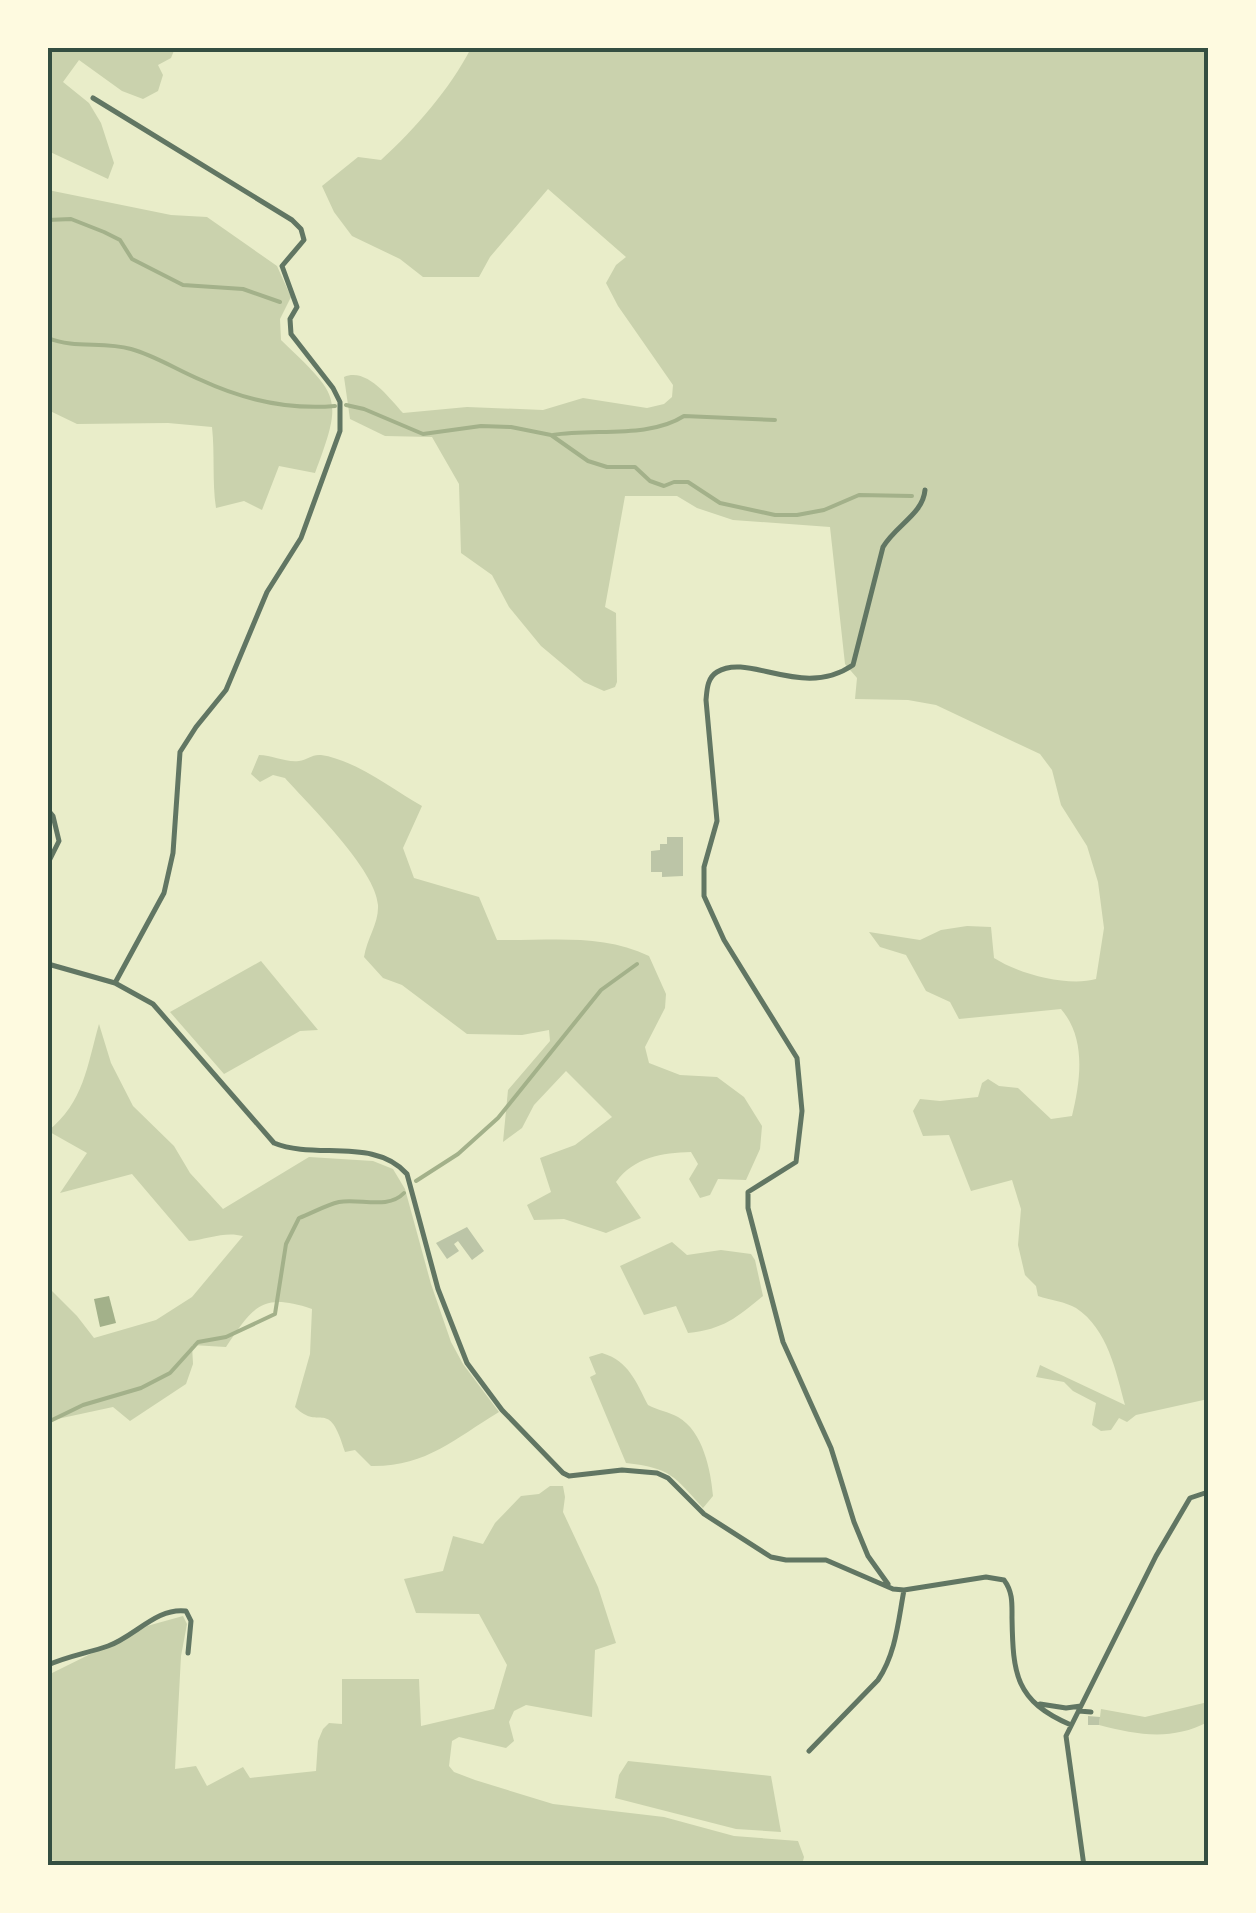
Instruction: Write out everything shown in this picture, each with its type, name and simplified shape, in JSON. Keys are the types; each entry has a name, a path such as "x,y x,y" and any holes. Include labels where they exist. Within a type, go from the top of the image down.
{"street":[{"path":"93,98 300,228 304,240 282,266 297,307 288,324 291,334 333,388 340,402 341,418 328,472 302,538 267,592 226,690 180,752 174,853 164,893 115,983"},
{"path":"890,1587 868,1556 831,1448 783,1342 748,1208 748,1192 796,1162 801,1091 797,1058 724,940 704,896 704,866 717,821 706,700 709,680 730,668 798,680 838,676 852,665 883,547 892,531 920,508 924,490"},
{"path":"48,810 58,841 48,863"},
{"path":"48,964 115,983 153,1004 274,1142 360,1153 400,1165 407,1174 438,1289 467,1363 504,1412 554,1467 569,1476 622,1470 657,1473 668,1478 704,1514 771,1556 826,1560 890,1587 904,1590 986,1577 1004,1580 1012,1595 1015,1674 1026,1695 1040,1704 1091,1712"},
{"path":"1084,1866 1066,1736 1156,1556 1190,1498 1208,1492"},
{"path":"809,1750 886,1668 904,1590"},
{"path":"48,1664 70,1654 110,1645 176,1610 186,1611 191,1621 188,1653"},
{"path":"1040,1704 1046,1715 1071,1725"}],"shaded area":[{"path":"48,48 175,48 171,58 158,65 163,75 158,91 143,99 122,91 79,60 63,82 89,103 101,123 114,163 108,179 48,151"},
{"path":"471,48 1208,48 1208,1399 1136,1415 1127,1422 1119,1418 1111,1430 1101,1431 1092,1425 1096,1403 1064,1382 1036,1377 1040,1365 1125,1405 1109,1352 1096,1327 1076,1308 1038,1296 1036,1286 1025,1275 1018,1245 1021,1209 1012,1180 971,1191 949,1135 923,1136 913,1111 920,1099 978,1097 982,1083 988,1079 999,1086 1018,1088 1051,1119 1072,1116 1078,1088 1078,1046 1061,1009 959,1019 950,1002 926,991 906,955 880,947 869,932 920,940 941,930 991,927 994,958 1004,964 1058,980 1096,979 1104,928 1098,882 1087,846 1061,805 1052,770 1040,754 936,705 855,699 857,678 845,664 830,527 733,520 697,508 677,496 625,496 605,607 616,613 617,682 604,691 584,682 541,646 509,607 492,575 461,553 459,484 432,437 385,436 350,419 344,377 353,375 377,386 403,413 467,407 543,410 583,398 647,408 664,404 672,397 673,385 606,283 616,265 626,257 548,189 490,257 479,277 423,277 400,259 352,236 334,212 322,186 358,157 381,160 431,108"},
{"path":"48,190 171,215 207,217 277,266 291,297 280,319 281,340 315,374 331,399 330,428 315,473 279,466 262,510 244,501 216,508 212,427 168,423 77,424 48,410"},
{"path":"259,755 294,761 318,755 334,758 361,769 422,806 403,848 414,878 479,897 497,940 594,941 649,956 666,994 665,1008 645,1047 649,1063 680,1075 717,1077 744,1097 762,1126 760,1149 746,1180 718,1179 710,1195 700,1198 689,1179 698,1164 691,1152 659,1155 631,1167 616,1182 641,1218 606,1233 564,1219 534,1220 527,1205 551,1192 540,1158 575,1145 612,1117 566,1071 534,1105 522,1128 503,1142 508,1090 550,1041 549,1030 522,1035 467,1034 402,985 383,978 364,957 378,905 366,874 340,838 285,778 273,775 260,782 251,774"},
{"path":"261,961 318,1030 300,1031 224,1074 170,1012"},
{"path":"99,1024 111,1063 133,1106 174,1146 190,1173 223,1209 309,1157 373,1161 393,1169 405,1189 451,1342 499,1412 424,1456 371,1466 355,1450 345,1452 329,1420 311,1417 295,1407 310,1354 312,1309 281,1302 269,1303 252,1313 226,1347 192,1345 193,1364 186,1384 130,1421 113,1407 48,1421 48,1287 94,1338 156,1320 192,1297 243,1236 189,1241 132,1174 60,1193 87,1153 48,1131 77,1095"},
{"path":"672,1242 687,1255 721,1250 751,1254 763,1296 729,1321 688,1333 676,1306 644,1315 620,1266"},
{"path":"109,1296 116,1323 100,1327 94,1299"},
{"path":"602,1353 625,1367 648,1405 678,1417 694,1432 708,1464 712,1486 713,1496 703,1508 670,1475 626,1463 590,1377 596,1374 589,1357"},
{"path":"550,1486 563,1486 563,1512 598,1587 616,1643 595,1650 592,1717 526,1705 514,1711 509,1722 514,1741 506,1748 459,1737 452,1741 449,1766 475,1780 553,1804 664,1817 734,1836 798,1841 804,1857 802,1865 72,1865 48,1859 48,1675 147,1626 183,1616 187,1624 181,1656 175,1769 196,1766 207,1786 243,1767 250,1778 316,1771 323,1729 329,1723 342,1724 342,1679 419,1679 421,1726 494,1709 507,1665 479,1614 416,1613 404,1579 443,1571 453,1536 483,1544 495,1523 521,1496 539,1494"},
{"path":"1208,1702 1208,1722 1181,1732 1141,1733 1099,1725 1101,1709 1145,1717"},
{"path":"628,1761 771,1776 781,1832 736,1829 615,1798 619,1775"}],"building":[{"path":"667,837 683,837 683,876 662,877 662,872 651,872 651,851 667,844"},
{"path":"467,1227 484,1251 472,1260 458,1241 454,1244 459,1251 447,1259 436,1243"},
{"path":"1088,1716 1100,1717 1099,1725 1088,1725"}],"waterway":[{"path":"48,220 71,219 104,232 120,240 132,259 183,285 243,289 280,302"},
{"path":"48,338 131,349 250,398 283,405 335,406"},
{"path":"346,405 423,434 481,426 551,435 588,461 607,467 635,467 650,481 664,486 688,482 720,503 775,515 824,510 859,495 912,496"},
{"path":"553,435 654,428 684,416 775,420"},
{"path":"416,1181 458,1154 498,1118 601,990 637,964"},
{"path":"48,1422 83,1405 141,1388 170,1373 198,1342 226,1337 275,1314 286,1244 299,1218 339,1202 390,1201 404,1193"}]}
